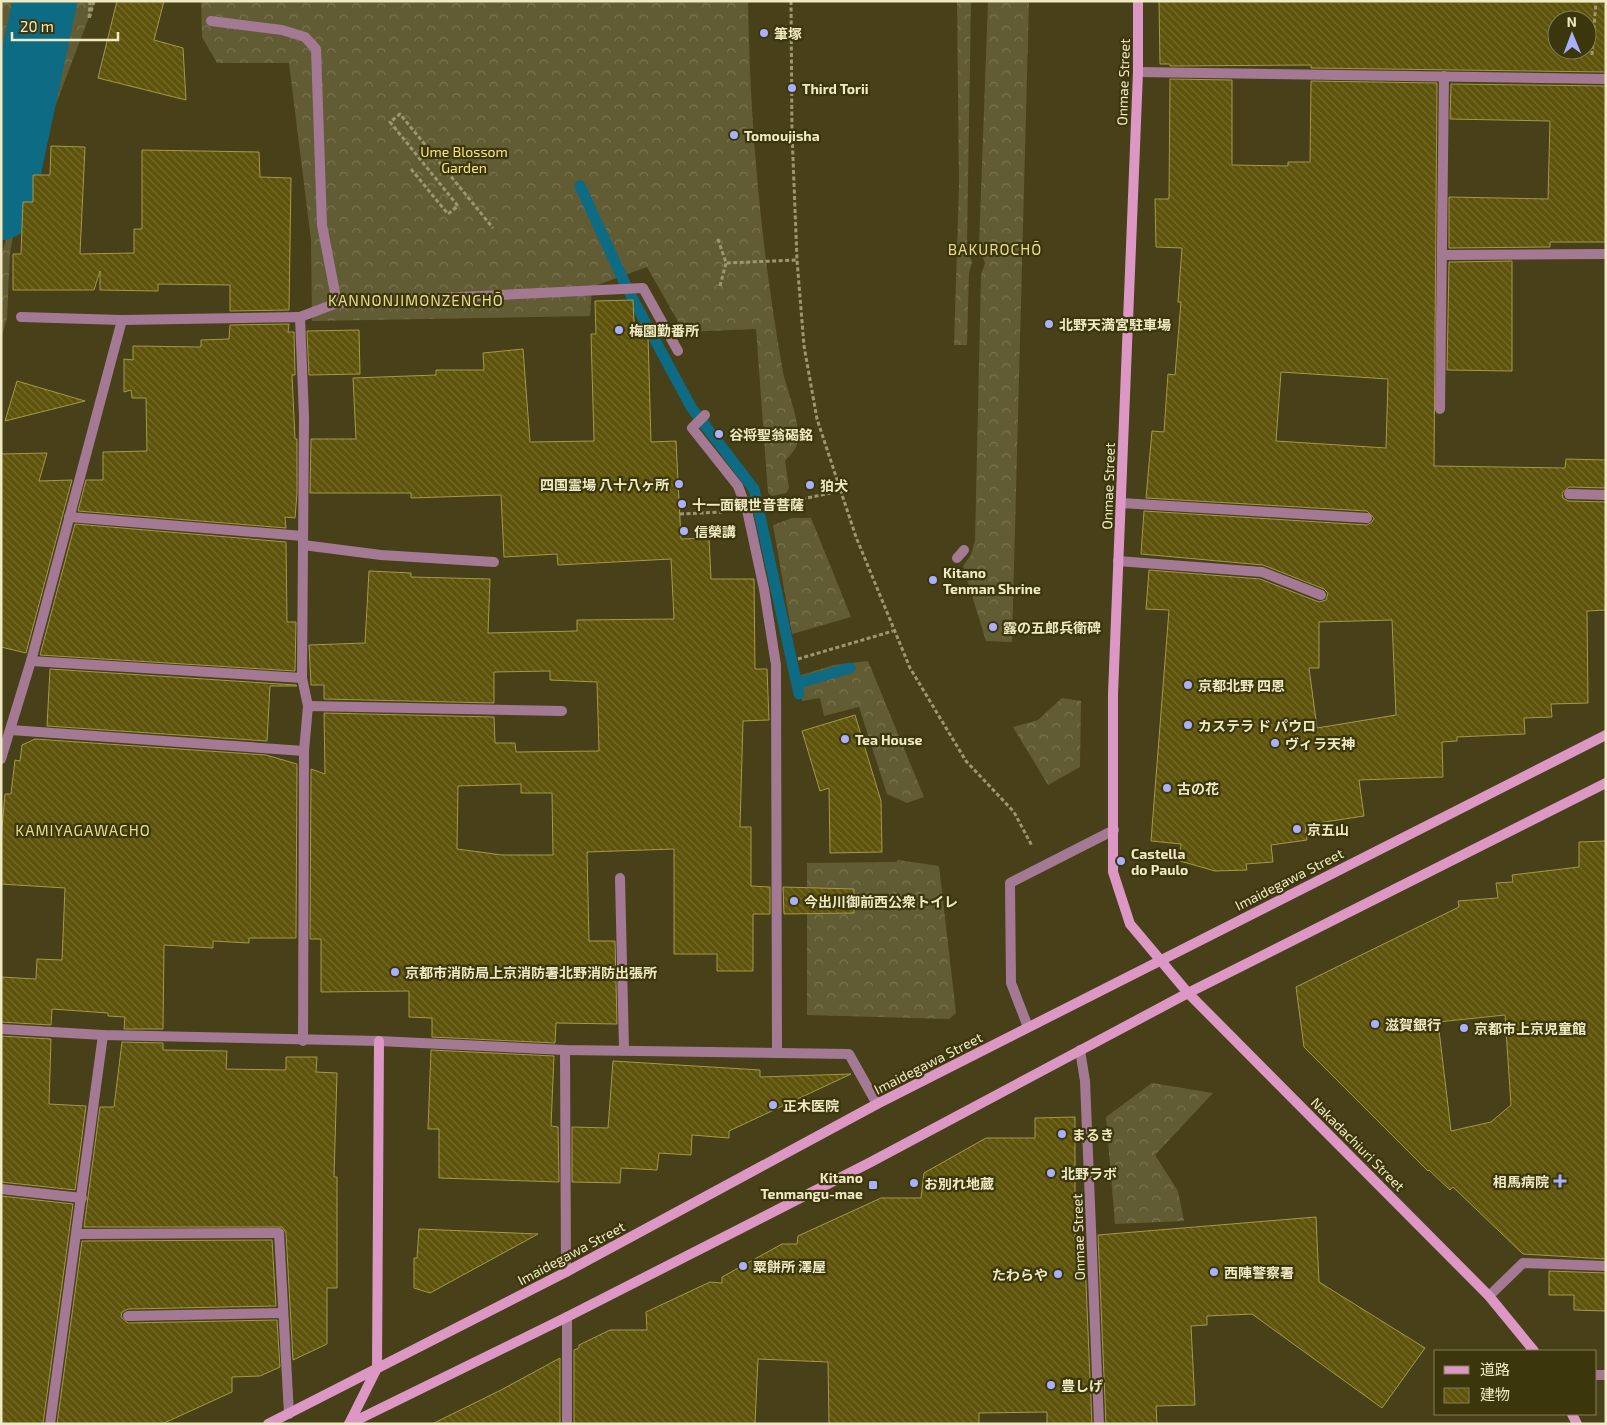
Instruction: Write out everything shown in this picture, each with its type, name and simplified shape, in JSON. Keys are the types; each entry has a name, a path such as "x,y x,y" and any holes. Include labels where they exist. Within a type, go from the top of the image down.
{"main road":[{"name":"Onmae Street","path":"1138,1 1138,72 1113,694 1113,872 1130,924 1159,960"},
{"name":"Imaidegawa Street","path":"268,1424 566,1272 877,1104 1606,735"},
{"path":"349,1424 567,1317 869,1163 1188,993 1606,783"},
{"name":"Nakadachiuri Street","path":"1159,960 1188,993 1489,1296 1533,1350"},
{"path":"349,1424 378,1368 379,1041"}],"street":[{"path":"210,21 282,30 305,37 316,49 322,225 337,303"},
{"path":"1138,72 1606,79"},
{"path":"1440,408 1444,76"},
{"path":"1442,255 1606,254"},
{"path":"21,318 122,320 300,317 337,303 643,288 678,352"},
{"path":"300,317 304,416 302,678 308,706 304,751 303,1040"},
{"path":"1,759 31,661 122,320"},
{"path":"705,415 692,428 738,486 748,510 764,589 776,665 777,1053"},
{"path":"1569,494 1606,495"},
{"path":"1121,503 1367,518"},
{"path":"70,517 303,541 381,555 494,562"},
{"path":"1118,561 1262,572 1321,595"},
{"path":"31,661 302,678"},
{"path":"308,706 562,711"},
{"path":"10,730 304,751"},
{"path":"1028,1027 1011,983 1010,883 1114,830"},
{"path":"620,878 624,1049"},
{"path":"1,1029 103,1035 379,1041 565,1050 624,1049 849,1054 877,1104"},
{"path":"50,1424 103,1035"},
{"path":"565,1050 566,1272"},
{"name":"Onmae Street","path":"1080,1050 1085,1081 1099,1424"},
{"path":"1,1189 82,1198"},
{"path":"77,1234 279,1233 289,1414"},
{"path":"1489,1296 1523,1263 1606,1266"},
{"path":"128,1316 282,1313"},
{"path":"567,1317 567,1424"}],"path":[{"path":"90,1 88,19 94,1"},
{"path":"791,1 792,133 797,260 804,346 817,419 856,538 893,631 910,668 932,708 966,761 1014,812 1042,867"},
{"path":"1590,78 1596,1"},
{"path":"412,169 448,214 458,206 390,122 400,114 493,228"},
{"path":"746,135 792,133"},
{"path":"718,239 726,263 720,286"},
{"path":"726,263 797,260"},
{"path":"776,665 893,631"}],"green space":[{"path":"1,1 95,1 20,199 10,253 7,318 1,339 1,258 7,235 1,231"},
{"name":"Ume Blossom Garden","path":"201,1 748,1 754,141 763,234 783,372 798,432 798,441 795,449 785,461 789,488 786,493 772,496 768,493 756,329 684,332 647,267 592,287 590,316 312,321 311,240 289,63 217,63 202,37"},
{"path":"957,1 971,1 967,245 972,262 969,273 967,345 954,345 959,185"},
{"path":"988,1 1029,1 1012,642 986,641 963,566 971,555 975,541 981,275 985,263 979,246"},
{"path":"792,518 811,518 851,617 792,634 773,525"},
{"path":"868,661 924,797 907,803 887,794 859,707 824,716 820,698 802,701 798,676 834,665"},
{"path":"1062,698 1081,701 1080,767 1048,785 1013,727 1038,720"},
{"path":"898,860 939,866 956,1013 949,1019 807,1015 807,863 896,862"},
{"path":"1152,1083 1213,1093 1155,1155 1178,1191 1184,1221 1115,1224 1106,1117"}],"building":[{"path":"117,1 164,1 154,40 183,48 186,100 98,78"},
{"path":"1159,1 1606,2 1606,72 1311,68 1311,65 1170,66 1170,64 1160,64"},
{"path":"1170,79 1232,80 1232,165 1288,166 1288,162 1310,162 1311,81 1437,83 1434,466 1565,468 1566,459 1606,460 1606,488 1569,487 1562,493 1563,498 1568,501 1606,502 1606,610 1587,611 1588,703 1551,704 1552,717 1524,718 1525,734 1457,737 1457,741 1442,742 1443,777 1359,780 1364,816 1305,825 1307,840 1271,845 1273,862 1246,864 1247,870 1215,871 1180,861 1181,844 1151,841 1169,610 1146,609 1149,570 1260,579 1319,602 1326,600 1328,593 1324,589 1263,565 1141,554 1144,511 1367,525 1374,518 1367,511 1146,498 1152,431 1164,432 1168,374 1175,375 1181,302 1178,302 1182,248 1156,247 1155,199 1169,199","holes":["1281,372 1388,379 1386,448 1276,441","1392,620 1396,715 1317,728 1309,668 1319,668 1319,622"]},
{"path":"1451,84 1606,86 1606,242 1550,242 1550,247 1449,248 1449,197 1548,199 1550,121 1450,119"},
{"path":"51,146 85,147 80,254 134,253 134,229 142,229 142,150 259,152 260,177 291,178 289,310 230,311 230,285 158,284 158,291 100,290 100,271 94,290 13,290 13,254 21,254 23,202 33,202 33,175 50,175"},
{"path":"1512,261 1512,371 1447,370 1449,262"},
{"path":"633,300 634,324 642,324 642,336 648,336 651,442 676,441 681,539 709,538 711,579 754,579 755,669 767,669 769,720 743,721 740,827 751,827 751,886 770,887 770,914 753,914 753,971 717,971 717,954 674,954 674,849 587,852 589,941 615,941 617,1024 556,1023 555,1043 432,1037 432,1018 409,1017 409,991 321,992 321,939 310,939 311,769 325,774 324,713 494,717 495,743 515,743 516,752 599,751 597,682 550,680 550,671 494,672 494,703 324,699 324,685 311,685 309,645 365,643 369,571 411,573 411,577 490,579 488,633 577,631 577,620 674,619 671,559 558,565 557,554 504,557 501,495 411,498 411,493 310,493 311,439 356,439 353,378 436,375 436,370 484,370 483,353 523,349 530,442 594,441 591,334 596,334 595,301","holes":["521,784 521,793 552,793 553,855 502,855 457,849 458,786"]},
{"path":"289,324 288,332 294,332 295,375 292,375 295,439 297,439 297,493 295,518 285,517 286,528 78,511 86,480 103,480 103,452 147,451 146,398 132,398 131,390 124,392 124,359 133,360 133,346 201,347 201,340 229,339 230,325"},
{"path":"359,330 360,374 309,375 307,331"},
{"path":"17,381 85,401 5,421"},
{"path":"47,453 39,481 72,480 26,653 1,647 1,454"},
{"path":"75,524 286,542 287,622 296,622 295,671 40,655"},
{"path":"50,669 297,686 270,686 267,741 47,726"},
{"path":"855,715 881,801 882,852 830,853 829,788 820,791 802,731"},
{"path":"35,739 266,755 297,764 296,938 249,938 249,943 213,941 213,948 164,945 163,1029 124,1029 125,1017 108,1016 108,1013 52,1009 51,1025 1,1022 1,977 36,979 37,959 62,960 65,888 1,884 1,840 5,794 11,794 15,760 20,761 22,745"},
{"path":"1606,841 1606,1259 1523,1254 1453,1187 1450,1190 1428,1171 1304,1047 1296,987 1459,907 1458,901 1498,898 1496,883 1513,882 1512,875 1579,867 1579,842","holes":["1505,1015 1511,1105 1491,1122 1451,1131 1438,1022"]},
{"path":"783,887 854,889 854,913 784,914"},
{"path":"1,1036 51,1039 49,1104 86,1106 75,1190 1,1182"},
{"path":"122,1042 163,1043 163,1050 227,1051 226,1069 286,1070 286,1057 317,1057 316,1072 337,1073 334,1177 337,1177 337,1288 327,1288 327,1344 293,1360 286,1233 282,1227 84,1227 100,1107 114,1107"},
{"path":"431,1050 554,1056 551,1126 558,1127 559,1182 439,1178 439,1129 428,1129"},
{"path":"613,1061 760,1070 760,1077 851,1074 729,1131 729,1138 692,1135 691,1155 659,1153 657,1170 621,1168 620,1183 572,1182 572,1127 608,1128"},
{"path":"1075,1117 1075,1237 1084,1237 1092,1424 1047,1424 1047,1412 979,1413 979,1424 829,1424 828,1362 758,1359 755,1424 574,1424 574,1350 579,1348 579,1345 610,1330 647,1330 646,1312 710,1282 722,1283 722,1277 782,1244 797,1244 798,1236 881,1198 921,1198 924,1173 986,1138 1035,1138 1035,1118"},
{"path":"1,1196 73,1204 43,1424 1,1424"},
{"path":"1316,1217 1319,1282 1425,1348 1382,1408 1252,1314 1207,1316 1207,1325 1191,1326 1195,1405 1156,1406 1157,1424 1106,1424 1098,1235"},
{"path":"419,1229 538,1234 430,1293 414,1288 414,1258 417,1258"},
{"path":"272,1240 276,1306 128,1309 122,1312 121,1317 128,1323 277,1320 280,1367 260,1376 232,1377 232,1392 162,1424 57,1424 82,1241"},
{"path":"1549,1271 1606,1273 1606,1311 1574,1310 1574,1295 1549,1295"},
{"path":"560,1358 560,1424 432,1424 501,1390"}],"waterway":[{"path":"1,208 45,1"},
{"path":"580,186 627,288 691,407 754,489 799,694"},
{"path":"798,683 850,668"}],"place":[{"name":"筆塚","path":"764,33"},
{"name":"Third Torii","path":"792,88"},
{"name":"Tomoujisha","path":"734,135"},
{"name":"北野天満宮駐車場","path":"1049,324"},
{"name":"梅園勤番所","path":"619,330"},
{"name":"谷将聖翁碣銘","path":"719,434"},
{"name":"四国霊場 八十八ヶ所","path":"679,484"},
{"name":"狛犬","path":"810,485"},
{"name":"十一面観世音菩薩","path":"682,504"},
{"name":"信榮講","path":"684,531"},
{"name":"Kitano Tenman Shrine","path":"933,580"},
{"name":"露の五郎兵衛碑","path":"993,627"},
{"name":"京都北野 四恩","path":"1188,685"},
{"name":"カステラ ド パウロ","path":"1188,725"},
{"name":"Tea House","path":"845,739"},
{"name":"ヴィラ天神","path":"1275,743"},
{"name":"古の花","path":"1167,788"},
{"name":"京五山","path":"1297,829"},
{"name":"Castella do Paulo","path":"1121,861"},
{"name":"今出川御前西公衆トイレ","path":"794,901"},
{"name":"京都市消防局上京消防署北野消防出張所","path":"395,972"},
{"name":"滋賀銀行","path":"1375,1024"},
{"name":"京都市上京児童館","path":"1464,1028"},
{"name":"正木医院","path":"773,1105"},
{"name":"まるき","path":"1062,1134"},
{"name":"北野ラボ","path":"1051,1173"},
{"name":"相馬病院","path":"1560,1181"},
{"name":"お別れ地蔵","path":"914,1183"},
{"name":"Kitano Tenmangu-mae","path":"873,1185"},
{"name":"粟餅所 澤屋","path":"743,1266"},
{"name":"西陣警察署","path":"1214,1272"},
{"name":"たわらや","path":"1058,1274"},
{"name":"豊しげ","path":"1051,1385"}],"district":[{"name":"BAKUROCHŌ","path":"995,249"},
{"name":"KANNONJIMONZENCHŌ","path":"416,300"},
{"name":"KAMIYAGAWACHO","path":"83,830"}]}
